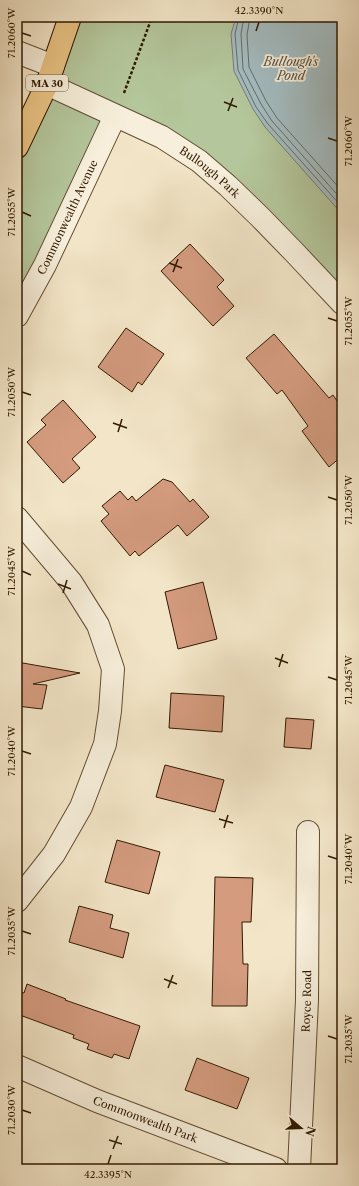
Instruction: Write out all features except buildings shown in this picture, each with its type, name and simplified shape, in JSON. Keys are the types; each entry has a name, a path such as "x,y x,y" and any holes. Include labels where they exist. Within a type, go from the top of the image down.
{"main road":[{"name":"MA 30","path":"17,147 50,75 70,17"}],"street":[{"name":"Bullough Park","path":"17,52 50,75 115,116 162,137 184,150 209,169 285,242 342,303"},
{"name":"Commonwealth Avenue","path":"17,316 45,265 115,116"},
{"path":"17,518 71,582 98,625 113,669 110,711 105,744 81,807 54,854 17,901"},
{"name":"Royce Road","path":"299,1169 307,1000 308,832"},
{"name":"Commonwealth Park","path":"17,1066 97,1101 276,1169"}],"path":[{"path":"115,116 152,17"}],"green space":[{"path":"70,17 342,17 342,303 228,186 115,116 17,316 17,147"}],"water":[{"name":"Bullough's Pond","path":"236,17 342,17 342,214 265,127 253,109 234,71 231,34"}]}
